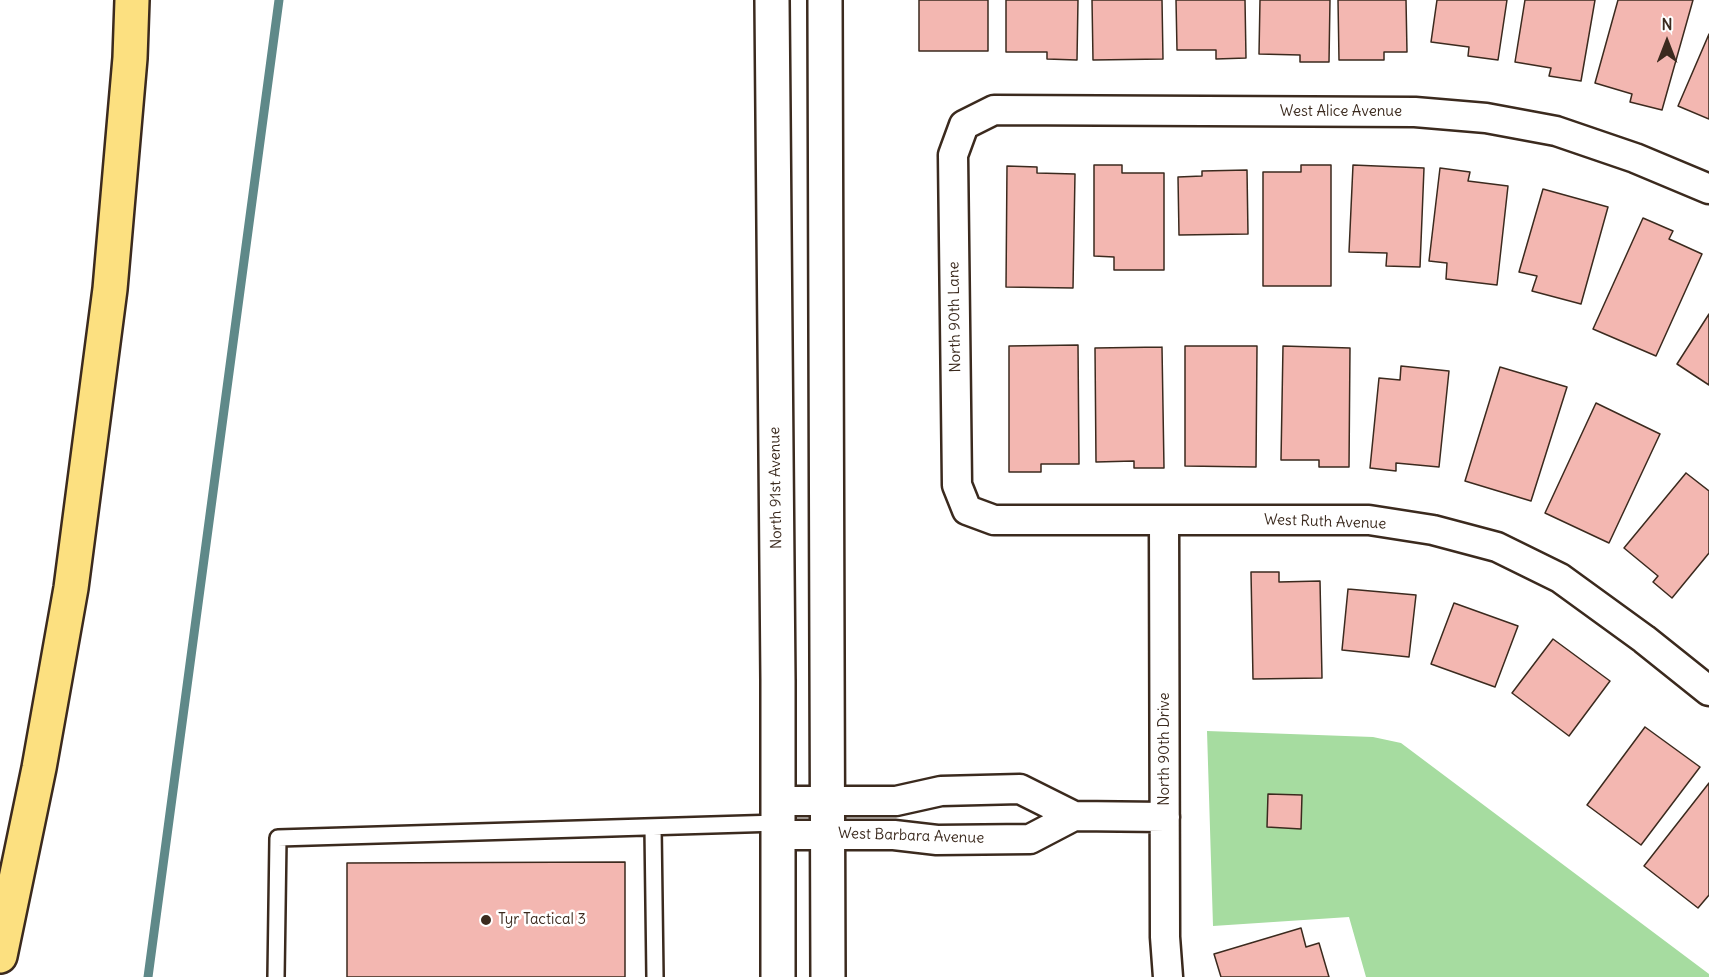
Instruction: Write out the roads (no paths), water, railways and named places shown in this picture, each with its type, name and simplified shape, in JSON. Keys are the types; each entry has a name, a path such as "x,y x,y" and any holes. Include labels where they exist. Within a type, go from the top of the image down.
{"highway":[{"path":"0,956 39,768 71,588 110,289 130,58 132,0"}],"main road":[{"name":"North 91st Avenue","path":"772,0 778,656 778,977"},
{"path":"825,0 828,977"}],"street":[{"name":"West Alice Avenue","path":"964,125 994,110 1415,112 1486,118 1556,131 1635,159 1709,189"},
{"name":"North 90th Lane","path":"964,125 953,155 957,485 967,510"},
{"name":"West Ruth Avenue","path":"967,510 994,520 1369,520 1433,530 1497,547 1560,578 1644,639 1709,691"},
{"name":"North 90th Drive","path":"1164,520 1165,937 1168,977"},
{"name":"West Barbara Avenue","path":"778,820 827,801 896,801 941,791 1020,789 1074,816 1165,817"},
{"name":"West Barbara Avenue","path":"778,820 828,834 894,835 938,840 1030,839 1074,816"}],"lane":[{"path":"276,977 278,838 653,827 778,820"},
{"path":"653,827 655,977"}],"waterway":[{"path":"148,977 279,0"}],"place":[{"name":"Tyr Tactical 3","path":"486,920"}]}
